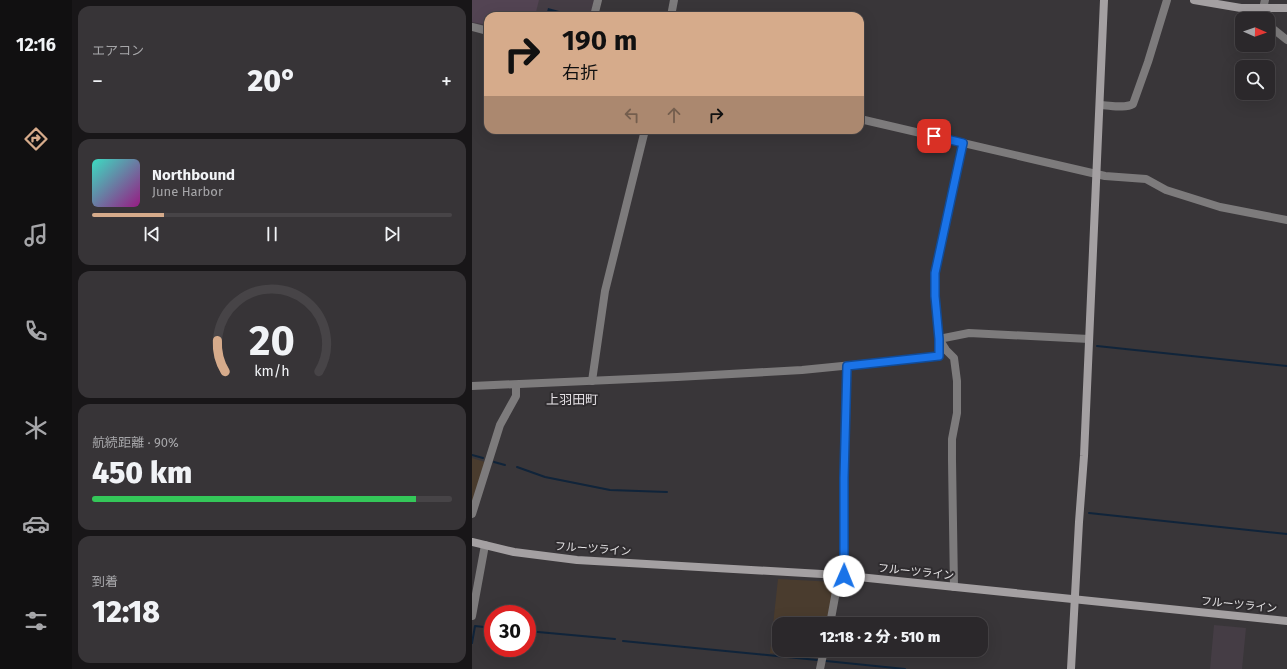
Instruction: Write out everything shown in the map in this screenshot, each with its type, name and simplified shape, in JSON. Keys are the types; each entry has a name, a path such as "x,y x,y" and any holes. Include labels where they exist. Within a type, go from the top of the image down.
{"street":[{"path":"595,12 598,0"},
{"path":"672,12 674,0"},
{"path":"1071,669 1074,600 1084,456 1104,0"},
{"path":"1100,105 1125,106 1133,104 1148,62 1167,0"},
{"path":"1194,0 1241,8 1264,4 1287,8"},
{"path":"472,27 484,30"},
{"path":"1275,30 1287,40"},
{"path":"864,120 1096,174 1146,179 1166,190 1220,207 1287,220"},
{"path":"592,382 605,291 644,134"},
{"path":"472,386 592,382 794,371 939,356 935,273 963,143"},
{"path":"939,339 968,333 1089,339"},
{"path":"939,339 946,350 954,358 957,381 957,413 952,445 954,587"},
{"path":"832,617 841,575 847,366"},
{"path":"472,514 500,425 516,396 516,385"},
{"name":"フルーツライン","path":"472,542 540,556 577,560 841,575 1287,621"},
{"path":"472,616 485,545"},
{"path":"820,669 823,657"}],"shaded area":[{"path":"472,0 595,0 592,12 484,12 484,27 472,24"},
{"path":"472,0 539,0 536,12 484,12 484,24 472,22"},
{"path":"472,458 485,462 472,506"},
{"path":"778,579 835,582 828,617 774,617"},
{"path":"1214,625 1246,628 1242,669 1210,669"},
{"path":"772,634 772,653 770,653"}],"water":[{"path":"548,8 563,12 547,12"}],"waterway":[{"path":"1097,346 1287,366"},
{"path":"472,455 483,458"},
{"path":"494,462 505,465"},
{"path":"517,467 545,477 610,490 667,492"},
{"path":"1089,513 1287,534"},
{"path":"472,643 475,626 484,627"},
{"path":"536,632 615,639"},
{"path":"623,641 817,660"},
{"path":"826,661 905,669"}],"district":[{"name":"上羽田町","path":"572,399"}],"route":[{"path":"844,576 844,478 847,366 939,356 940,344 935,296 935,273 963,143 934,136"}]}
